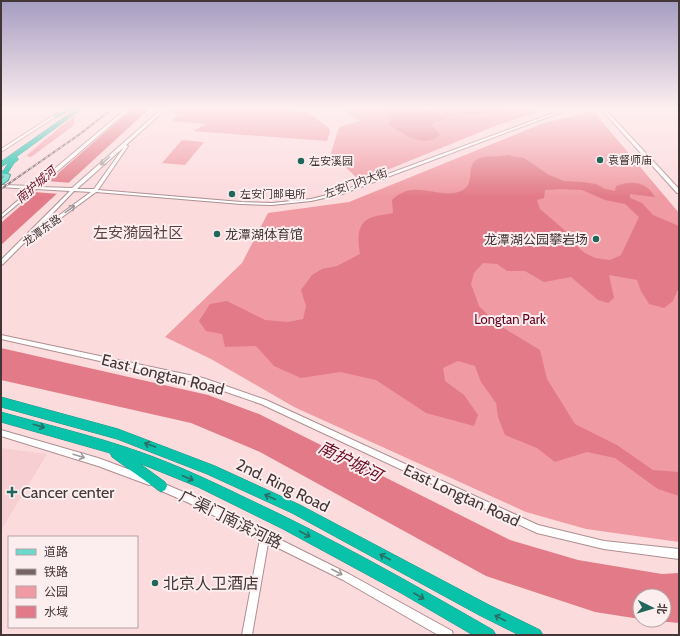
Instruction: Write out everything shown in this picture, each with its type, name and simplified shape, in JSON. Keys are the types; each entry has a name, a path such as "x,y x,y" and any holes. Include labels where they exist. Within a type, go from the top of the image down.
{"highway":[{"path":"1,159 32,138"},
{"path":"1,165 39,138"},
{"path":"2,177 12,162 44,138"},
{"name":"2nd. Ring Road","path":"1,402 118,434 211,470 296,509 484,610 535,635"},
{"path":"1,417 108,447 202,484 288,524 406,588 488,635"},
{"path":"108,447 160,486"}],"street":[{"path":"1,151 22,138"},
{"path":"1,217 94,138"},
{"name":"龙潭东路","path":"16,248 71,188 132,138"},
{"path":"96,190 124,148 133,138"},
{"name":"左安门内大街","path":"96,190 263,201 289,201 310,198 346,189 477,138"},
{"name":"左安门内大街","path":"38,186 241,203 284,204 311,200 340,193 490,138"},
{"path":"629,138 679,192"},
{"path":"2,177 38,186"},
{"path":"2,177 12,183 38,186"},
{"name":"龙潭东路","path":"16,248 96,190"},
{"path":"1,263 16,248"},
{"name":"East Longtan Road","path":"1,337 203,381 263,402 537,529 604,545 679,554"},
{"name":"广渠门南滨河路","path":"1,433 98,462 160,486 265,535 346,577 448,635"},
{"path":"247,635 265,535"}],"shaded area":[{"name":"Cancer center","path":"1,448 47,454 1,530"}],"green space":[{"path":"48,138 57,138 31,157 26,156"},
{"path":"283,138 328,138 327,141"},
{"path":"336,138 466,138 360,181 331,153"},
{"name":"Longtan Park","path":"508,138 615,138 679,213 679,542 586,529 526,512 294,407 211,359 165,337 242,263 268,213 349,202"},
{"path":"182,140 204,142 185,165 162,163"}],"water":[{"path":"99,138 118,138 1,245 1,223"},
{"path":"411,138 436,138 427,141"},
{"path":"507,155 524,158 549,175 564,181 596,184 605,189 615,191 616,186 622,184 633,183 643,185 648,188 655,197 630,194 630,198 642,203 653,215 679,226 679,291 677,291 673,301 664,308 649,304 641,291 637,280 609,275 614,298 608,303 598,300 571,277 544,282 525,271 507,271 497,264 483,263 474,273 471,284 479,306 497,324 540,350 547,379 575,424 617,445 653,470 679,472 679,496 658,489 615,458 587,452 555,462 537,448 505,435 498,417 496,403 481,382 475,366 458,361 443,368 445,381 464,395 478,415 474,426 426,413 376,380 340,372 301,378 274,366 256,346 225,347 222,334 206,331 199,321 210,304 227,301 265,320 288,322 303,319 306,306 301,290 312,275 322,269 337,266 360,254 359,235 361,226 364,222 373,217 393,213 392,200 401,193 410,190 454,193 463,190 469,183 471,167 476,160 483,157","holes":["545,190 582,190 605,200 625,204 639,217 621,255 610,260 595,258 585,253 573,243 569,234 540,209 537,200 544,198"]},
{"name":"南护城河","path":"1,348 208,395 259,414 510,540 578,560 662,574 679,573 679,623 672,622 672,588 632,588 632,618 595,612 486,576 260,452 191,423 1,380"}],"pier":[{"path":"46,181 72,183 60,194 34,192"}],"railway":[{"path":"1,189 75,138"}],"place":[{"name":"袁督师庙","path":"600,160"},
{"name":"左安溪园","path":"301,161"},
{"name":"左安门邮电所","path":"232,194"},
{"name":"龙潭湖体育馆","path":"217,234"},
{"name":"龙潭湖公园攀岩场","path":"596,239"},
{"name":"Cancer center","path":"12,492"},
{"name":"北京人卫酒店","path":"155,583"}],"district":[{"name":"左安漪园社区","path":"138,233"}]}
